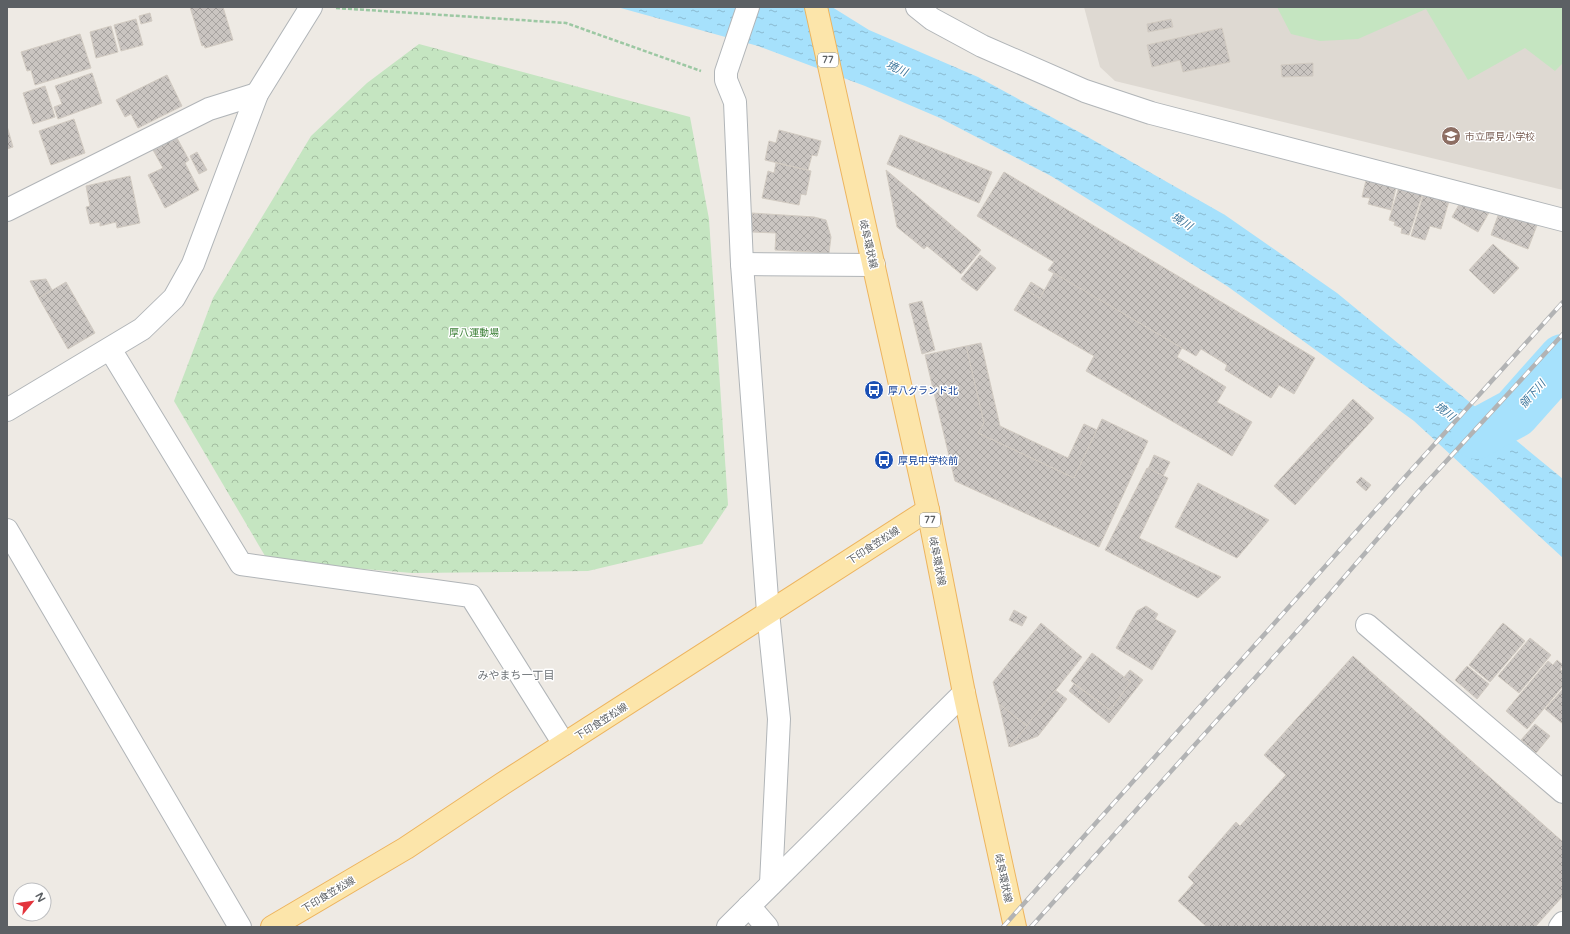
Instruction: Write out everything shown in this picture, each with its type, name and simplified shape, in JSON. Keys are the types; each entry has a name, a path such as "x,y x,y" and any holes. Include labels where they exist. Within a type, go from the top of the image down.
{"main road":[{"name":"岐阜環状線","path":"816,7 928,510 964,694 1015,927"},
{"name":"下印食笠松線","path":"272,927 406,848 564,744 928,510"}],"street":[{"path":"748,7 726,76 735,102 742,264 768,612 779,719 771,884"},
{"path":"917,7 932,19 982,46 1085,91 1151,113 1561,216"},
{"path":"7,410 142,329 174,298 193,264 257,94 321,8"},
{"path":"7,210 209,110 257,94"},
{"path":"742,264 874,265"},
{"path":"110,349 241,564 471,596 564,744"},
{"path":"7,530 240,927"},
{"path":"1366,625 1563,792"},
{"path":"728,927 964,694"},
{"path":"749,906 767,927"},
{"path":"1560,927 1563,924"}],"path":[{"path":"321,8 566,23 726,76"}],"shaded area":[{"name":"市立厚見小学校","path":"1084,7 1563,7 1563,190 1115,81 1100,67"}],"green space":[{"path":"1277,7 1563,7 1563,63 1555,71 1525,48 1468,80 1426,9 1358,39 1320,41 1291,34"},
{"name":"厚八運動場","path":"419,44 690,117 709,219 728,505 702,544 588,571 412,573 268,561 174,401 213,298 311,136 367,83"}],"water":[{"name":"境川","path":"617,7 832,7 869,30 978,77 1079,132 1225,215 1337,293 1563,479 1563,558 1414,421 1227,286 1051,176 940,118 865,86 758,46"}],"building":[{"path":"190,7 223,7 233,40 205,48 204,45 202,46"},
{"path":"150,13 152,21 141,24 139,16"},
{"path":"136,19 143,45 121,51 114,25"},
{"path":"1171,19 1173,27 1148,32 1147,24"},
{"path":"111,26 118,52 96,58 90,32"},
{"path":"1222,28 1230,62 1183,72 1180,60 1152,67 1147,45"},
{"path":"80,34 91,68 35,85 31,70 27,71 21,52"},
{"path":"1313,63 1313,76 1282,77 1281,65"},
{"path":"92,73 102,103 58,119 54,107 62,104 55,86"},
{"path":"167,75 182,106 138,128 131,114 125,117 116,100"},
{"path":"45,86 55,117 33,124 23,93"},
{"path":"74,119 85,153 51,165 39,131"},
{"path":"7,126 13,147 7,149"},
{"path":"779,130 821,141 817,156 812,155 808,170 765,160 769,141 776,143"},
{"path":"900,135 992,172 979,203 887,164"},
{"path":"177,138 189,160 185,163 199,190 165,208 148,175 163,168 153,150"},
{"path":"197,152 207,170 199,174 190,156"},
{"path":"776,163 811,171 806,195 801,194 799,205 762,198 768,171 774,173"},
{"path":"886,170 981,250 961,274 927,246 924,249 897,227"},
{"path":"1004,172 1315,358 1294,394 1279,385 1271,398 1225,370 1227,365 1201,349 1196,356 1048,270 1054,262 977,216"},
{"path":"1368,172 1398,178 1391,210 1368,204 1370,198 1362,197"},
{"path":"130,176 140,223 117,228 116,222 100,226 100,222 90,224 86,207 90,206 86,186"},
{"path":"1400,184 1425,186 1409,235 1401,233 1402,228 1394,225 1395,222 1389,220"},
{"path":"1426,186 1451,194 1441,229 1430,226 1425,240 1411,236"},
{"path":"1465,194 1491,209 1478,232 1452,217"},
{"path":"1500,210 1537,225 1528,249 1491,235"},
{"path":"752,213 814,217 826,220 831,237 829,253 775,250 776,233 751,232"},
{"path":"1493,244 1519,268 1494,294 1469,270"},
{"path":"980,255 996,268 977,291 961,279"},
{"path":"1054,273 1182,348 1177,357 1226,387 1217,402 1252,422 1232,456 1086,371 1094,356 1014,310 1026,290 1040,298"},
{"path":"46,279 52,290 39,298 30,281"},
{"path":"66,282 95,333 68,349 39,298"},
{"path":"1031,282 1044,290 1040,298 1026,290"},
{"path":"922,301 935,350 922,354 909,304"},
{"path":"981,343 1000,426 1068,458 1084,424 1097,430 1074,478 978,433 984,423 966,346"},
{"path":"966,346 984,423 978,433 1074,478 1102,419 1148,441 1099,547 955,481 925,355"},
{"path":"1353,399 1374,418 1295,505 1274,486"},
{"path":"1154,455 1170,462 1163,476 1148,469"},
{"path":"1147,468 1168,478 1139,538 1221,577 1198,598 1105,550"},
{"path":"1361,477 1371,485 1366,491 1356,482"},
{"path":"1198,483 1269,520 1237,558 1175,527"},
{"path":"1146,606 1158,614 1155,619 1176,631 1152,670 1116,648 1137,611"},
{"path":"1014,610 1027,617 1022,626 1009,620"},
{"path":"1041,623 1082,657 1027,726 999,704 993,682"},
{"path":"1503,623 1525,641 1490,682 1469,665"},
{"path":"1530,638 1551,655 1519,693 1498,676"},
{"path":"1092,653 1131,682 1110,710 1071,681"},
{"path":"1353,656 1563,842 1563,896 1535,927 1207,927 1178,901 1194,883 1188,877 1236,822 1240,826 1286,775 1264,755"},
{"path":"1557,660 1563,665 1560,669 1563,672 1563,686 1527,729 1506,711 1548,661 1553,665"},
{"path":"1467,666 1489,684 1477,699 1455,680"},
{"path":"1130,670 1143,680 1109,723 1069,691 1074,684 1110,710 1131,682 1124,677"},
{"path":"1563,689 1563,724 1545,709"},
{"path":"1055,690 1067,699 1038,736 1010,747"},
{"path":"999,704 1027,726 1009,747"},
{"path":"1535,724 1550,736 1536,753 1521,740"}],"waterway":[{"name":"領下川","path":"1476,434 1515,413 1563,359"}],"railway":[{"path":"1003,927 1563,302"},
{"path":"1031,927 1308,619 1418,492 1563,334"}],"place":[{"name":"市立厚見小学校","path":"1451,136"},
{"name":"厚八グランド北","path":"874,390"},
{"name":"厚見中学校前","path":"884,460"}],"district":[{"name":"みやまち一丁目","path":"516,675"}]}
